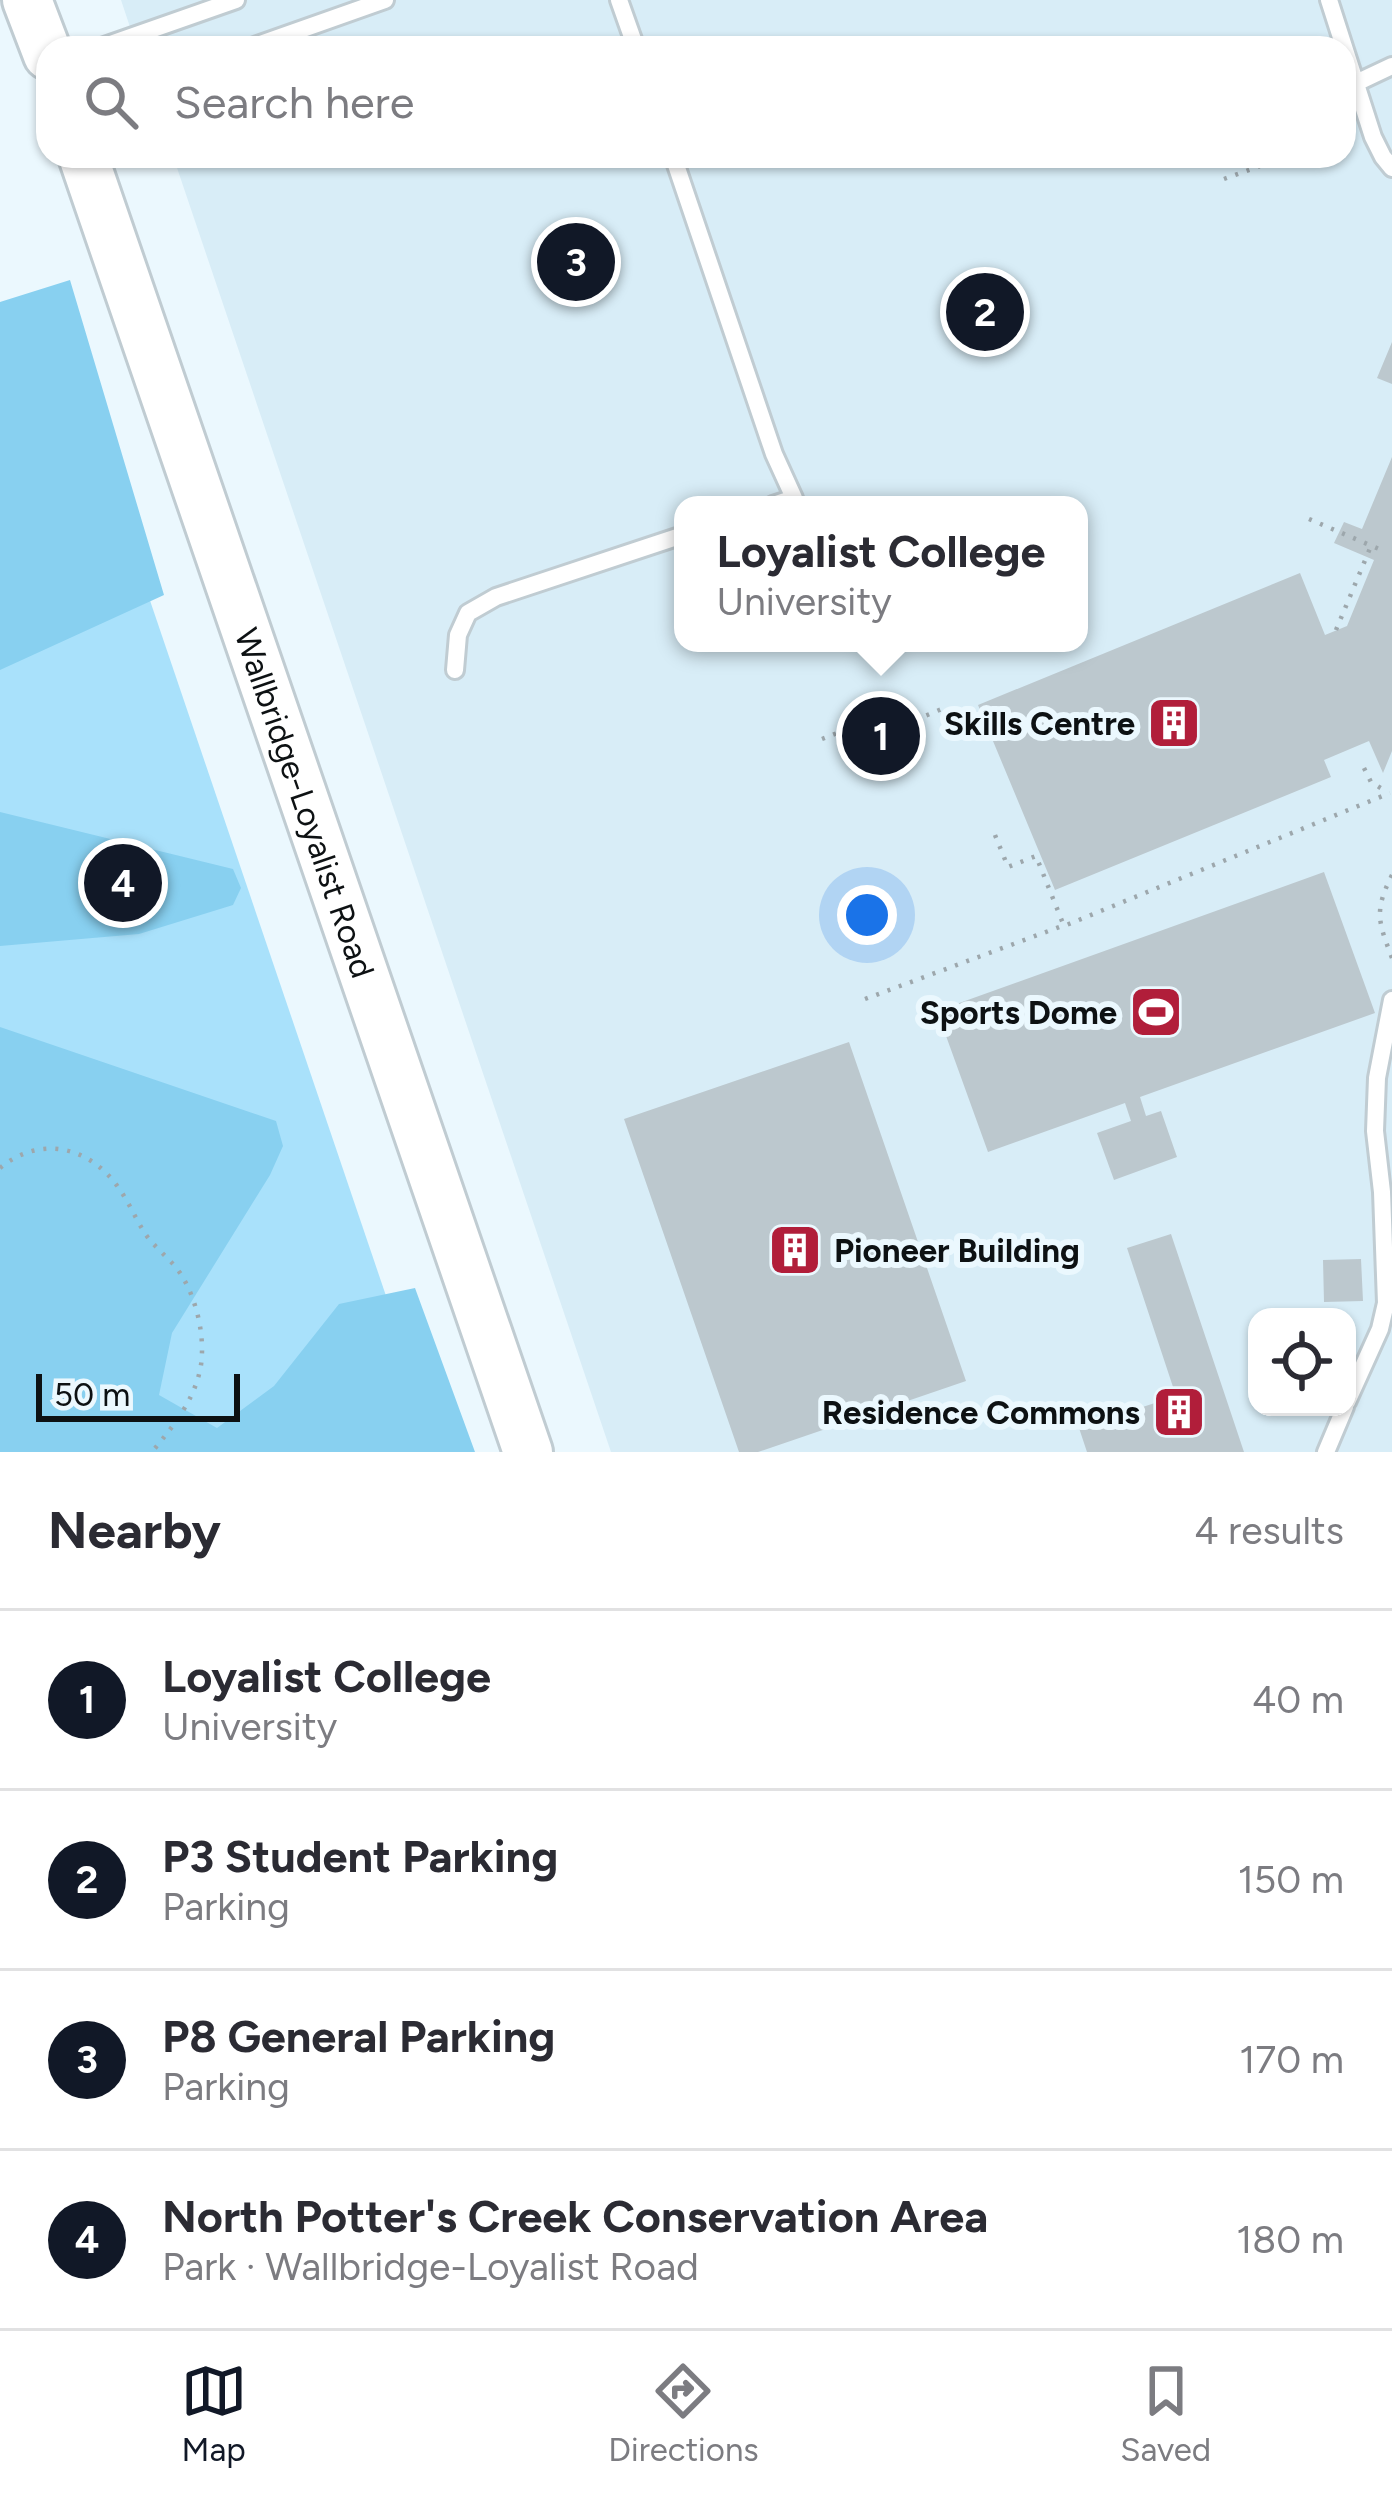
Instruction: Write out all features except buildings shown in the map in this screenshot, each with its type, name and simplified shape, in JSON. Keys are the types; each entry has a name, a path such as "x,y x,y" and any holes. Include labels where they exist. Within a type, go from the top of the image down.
{"main road":[{"path":"27,0 41,36"},
{"name":"Wallbridge-Loyalist Road","path":"87,168 528,1452"}],"lane":[{"path":"133,36 236,0"},
{"path":"282,36 385,0"},
{"path":"619,0 632,36"},
{"path":"1329,0 1341,36"},
{"path":"1392,66 1356,83 1373,137 1392,168"},
{"path":"678,168 774,454 793,496"},
{"path":"455,670 458,635 468,613 496,597 674,538"},
{"path":"1356,1382 1380,1330 1386,1303 1377,1078 1392,1000"},
{"path":"1325,1452 1341,1416"}],"path":[{"path":"1224,179 1251,168"},
{"path":"1309,519 1379,549"},
{"path":"1336,630 1371,546"},
{"path":"822,739 865,722 875,737 944,708"},
{"path":"1364,767 1371,782 1391,794"},
{"path":"865,999 1064,926 1391,794"},
{"path":"995,835 1008,867 1036,856 1064,926"},
{"path":"1392,875 1378,911 1392,958"},
{"path":"0,1168 17,1154 49,1147 82,1155 116,1184 147,1235 182,1275 199,1318 201,1364 187,1408 152,1452"}],"shaded area":[{"path":"121,0 1392,0 1392,1452 611,1452 177,168 1356,168 1356,36 133,36"},
{"path":"70,280 164,595 0,670 0,302"},
{"path":"47,297 439,1452 0,1452 0,313"},
{"path":"0,812 233,869 241,888 233,905 139,934 0,946"},
{"path":"0,1027 276,1121 283,1146 270,1175 172,1333 159,1395 217,1428 274,1386 339,1304 415,1288 475,1452 0,1452"}],"place":[{"name":"P8 General Parking","path":"576,262"},
{"name":"P3 Student Parking","path":"985,312"},
{"name":"Skills Centre","path":"1174,723"},
{"name":"Loyalist College","path":"881,736"},
{"name":"North Potter's Creek Conservation Area","path":"123,883"},
{"name":"Sports Dome","path":"1156,1012"},
{"name":"Pioneer Building","path":"795,1250"},
{"name":"Residence Commons","path":"1179,1412"}]}
